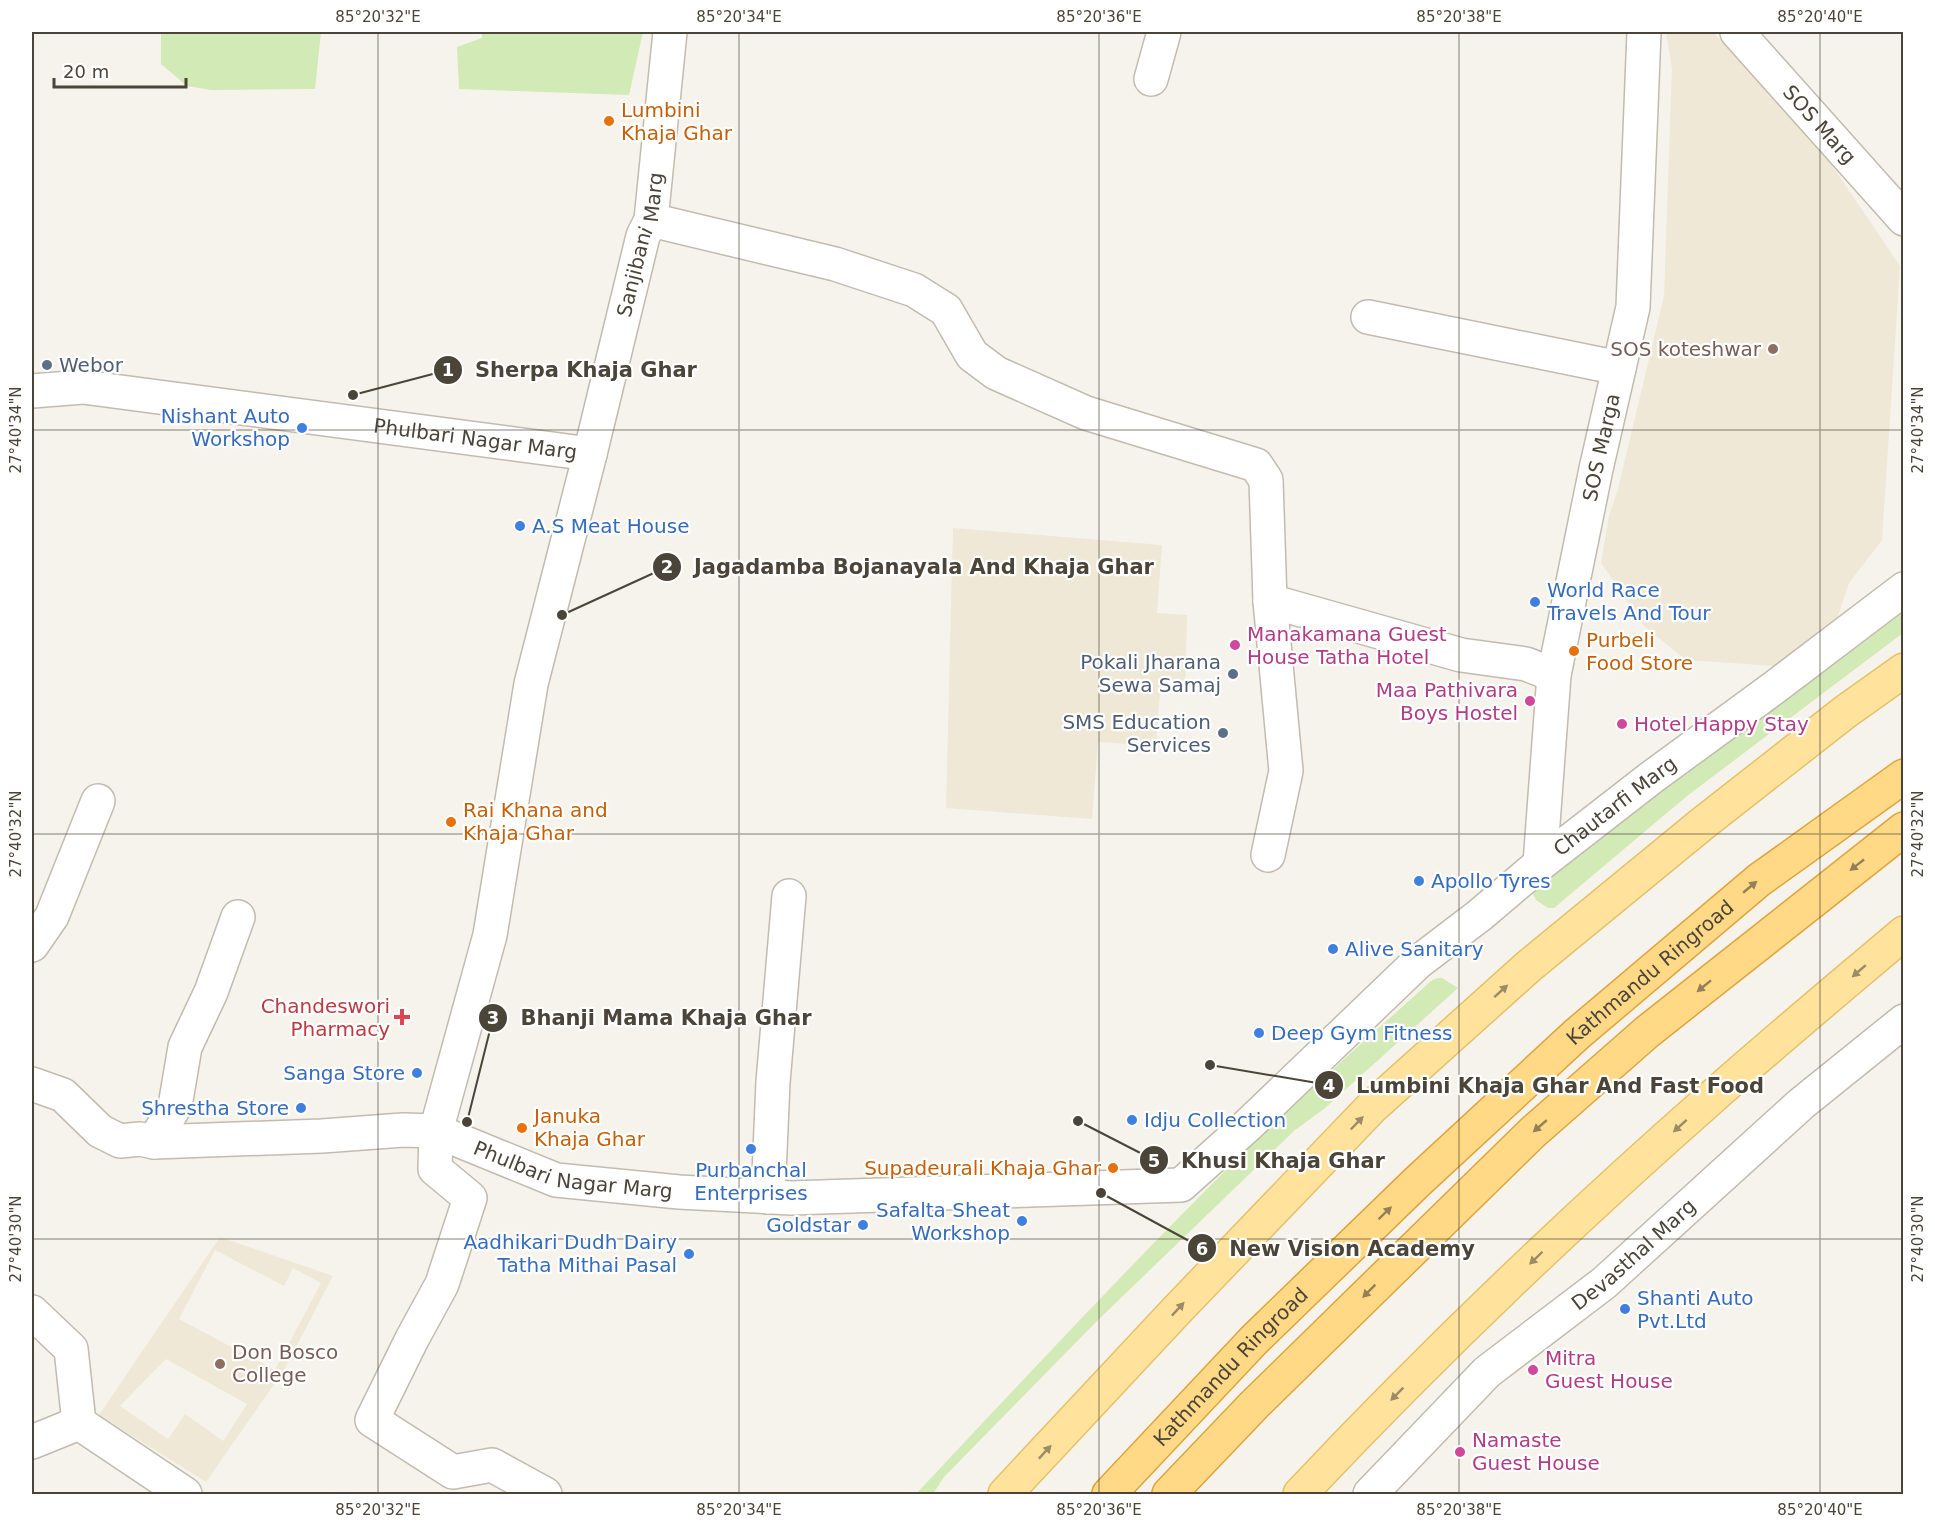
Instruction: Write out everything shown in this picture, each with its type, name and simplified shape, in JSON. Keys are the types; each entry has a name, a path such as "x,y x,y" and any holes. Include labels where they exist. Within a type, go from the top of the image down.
{"highway":[{"name":"Kathmandu Ringroad","path":"1109,1494 1254,1340 1417,1182 1577,1034 1759,880 1904,776"},
{"path":"1169,1494 1254,1404 1532,1133 1647,1032 1904,829"}],"main road":[{"path":"1005,1494 1177,1310 1372,1107 1538,958 1720,810 1845,712 1904,670"},
{"path":"1300,1494 1467,1324 1585,1211 1711,1098 1904,933"}],"street":[{"name":"Sanjibani Marg","path":"590,454 644,237 651,220 670,32"},
{"path":"1151,79 1164,32"},
{"name":"SOS Marga","path":"1540,864 1554,675 1596,469 1633,307 1644,32"},
{"name":"SOS Marg","path":"1737,32 1904,219"},
{"path":"651,220 836,264 914,290 946,310 972,355 996,373 1086,413 1256,465 1266,480 1270,601 1286,771 1268,855"},
{"path":"1368,317 1619,368"},
{"name":"Phulbari Nagar Marg","path":"32,391 83,387 590,454 531,684 490,934 436,1131 556,1180 679,1192 791,1198 1180,1185"},
{"name":"Chautarfi Marg","path":"1180,1185 1248,1125 1417,963 1480,915 1540,864 1904,589"},
{"path":"1270,601 1461,655 1526,664 1554,675"},
{"path":"32,945 52,916 98,801"},
{"path":"768,1197 772,1082 789,896"},
{"path":"154,1142 175,1106 185,1047 211,992 238,917"},
{"name":"Devasthal Marg","path":"1370,1494 1487,1372 1604,1283 1801,1104 1904,1021"},
{"path":"32,1084 63,1095 100,1131 120,1141 140,1139 154,1142 322,1136 403,1130 436,1131 435,1169 470,1198 442,1284 372,1420 453,1472 492,1465 545,1494"},
{"path":"32,1312 71,1349 79,1424"},
{"path":"32,1442 79,1424"},
{"path":"79,1424 185,1494"}],"shaded area":[{"name":"SOS koteshwar","path":"1666,32 1713,32 1804,124 1900,266 1882,540 1849,583 1820,669 1686,660 1644,626 1601,563 1609,516 1618,489 1664,296 1672,69"},
{"path":"953,528 1162,545 1157,613 1187,615 1185,694 1160,691 1156,746 1098,742 1092,819 946,808"},
{"name":"Don Bosco College","path":"220,1237 333,1276 284,1370 206,1482 99,1415","holes":["215,1250 284,1286 293,1268 321,1283 275,1370 179,1319","166,1359 247,1404 223,1441 185,1414 168,1439 120,1406"]}],"green space":[{"path":"161,32 321,32 315,89 211,90 187,86 161,64"},
{"path":"482,32 643,32 629,95 459,89 457,47 482,38"},
{"path":"1903,605 1903,633 1687,796 1554,908 1548,908 1536,900 1531,890"},
{"path":"1437,978 1442,978 1458,988 1324,1109 1295,1130 1097,1321 944,1477 933,1494 916,1494 1117,1281 1240,1156 1334,1068"}],"place":[{"name":"Lumbini Khaja Ghar","path":"609,121"},
{"name":"SOS koteshwar","path":"1773,349"},
{"name":"Webor","path":"47,365"},
{"name":"Sherpa Khaja Ghar","path":"353,395"},
{"name":"Nishant Auto Workshop","path":"302,428"},
{"name":"A.S Meat House","path":"520,526"},
{"name":"World Race Travels And Tour","path":"1535,602"},
{"name":"Jagadamba Bojanayala And Khaja Ghar","path":"562,615"},
{"name":"Manakamana Guest House Tatha Hotel","path":"1235,645"},
{"name":"Purbeli Food Store","path":"1574,651"},
{"name":"Pokali Jharana Sewa Samaj","path":"1233,674"},
{"name":"Maa Pathivara Boys Hostel","path":"1530,701"},
{"name":"Hotel Happy Stay","path":"1622,724"},
{"name":"SMS Education Services","path":"1223,733"},
{"name":"Rai Khana and Khaja Ghar","path":"451,822"},
{"name":"Apollo Tyres","path":"1419,881"},
{"name":"Alive Sanitary","path":"1333,949"},
{"name":"Chandeswori Pharmacy","path":"402,1017"},
{"name":"Deep Gym Fitness","path":"1259,1033"},
{"name":"Lumbini Khaja Ghar And Fast Food","path":"1210,1065"},
{"name":"Sanga Store","path":"417,1073"},
{"name":"Shrestha Store","path":"301,1108"},
{"name":"Idju Collection","path":"1132,1120"},
{"name":"Khusi Khaja Ghar","path":"1078,1121"},
{"name":"Bhanji Mama Khaja Ghar","path":"467,1122"},
{"name":"Januka Khaja Ghar","path":"522,1128"},
{"name":"Purbanchal Enterprises","path":"751,1149"},
{"name":"Supadeurali Khaja Ghar","path":"1113,1168"},
{"name":"New Vision Academy","path":"1101,1193"},
{"name":"Safalta Sheat Workshop","path":"1022,1221"},
{"name":"Goldstar","path":"863,1225"},
{"name":"Aadhikari Dudh Dairy Tatha Mithai Pasal","path":"689,1254"},
{"name":"Shanti Auto Pvt.Ltd","path":"1625,1309"},
{"name":"Don Bosco College","path":"220,1364"},
{"name":"Mitra Guest House","path":"1533,1370"},
{"name":"Namaste Guest House","path":"1460,1452"}]}
